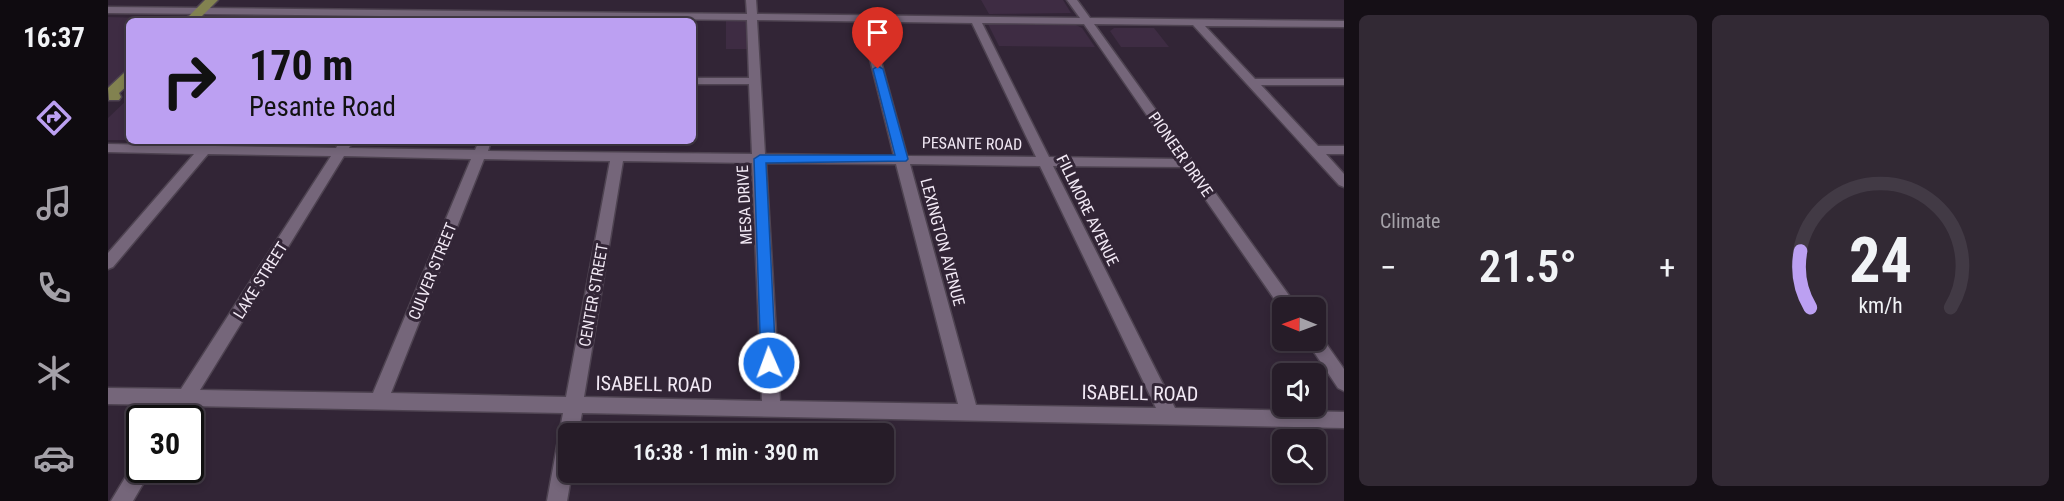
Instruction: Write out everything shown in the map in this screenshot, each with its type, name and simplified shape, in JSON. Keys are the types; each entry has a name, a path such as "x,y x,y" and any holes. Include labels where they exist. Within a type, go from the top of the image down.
{"main road":[{"path":"207,11 225,0"},
{"path":"111,100 112,92 126,79"},
{"path":"111,100 126,92"}],"street":[{"name":"MESA DRIVE","path":"751,0 750,17 760,159 771,409"},
{"name":"PIONEER DRIVE","path":"1072,0 1282,297"},
{"path":"108,10 320,12 426,17 750,17 1344,24"},
{"path":"315,18 320,12"},
{"name":"FILLMORE AVENUE","path":"975,19 1169,416"},
{"path":"1196,22 1344,182"},
{"name":"LEXINGTON AVENUE","path":"872,46 969,413"},
{"path":"696,81 754,81"},
{"path":"1251,82 1344,82"},
{"path":"108,263 208,145"},
{"name":"PESANTE ROAD","path":"108,148 208,145 344,146 482,148 617,157 1188,163"},
{"name":"LAKE STREET","path":"181,405 344,146"},
{"name":"CULVER STREET","path":"379,401 482,148"},
{"path":"1314,150 1344,150"},
{"name":"CENTER STREET","path":"571,423 617,157"},
{"path":"1322,351 1344,383"},
{"name":"ISABELL ROAD","path":"108,396 1344,420"},
{"path":"121,501 133,483"},
{"name":"CENTER STREET","path":"557,501 560,483"}],"shaded area":[{"path":"981,0 1063,0 1071,13 989,14"},
{"path":"108,17 144,18 126,18 126,73 108,88"},
{"path":"726,21 753,21 756,49 726,49"},
{"path":"988,24 1076,25 1082,28 1095,47 999,46"},
{"path":"1114,28 1154,28 1169,47 1121,47 1110,31"},
{"path":"126,101 126,140 108,140 108,118"}],"route":[{"path":"769,363 760,159 902,159 878,69"}]}
